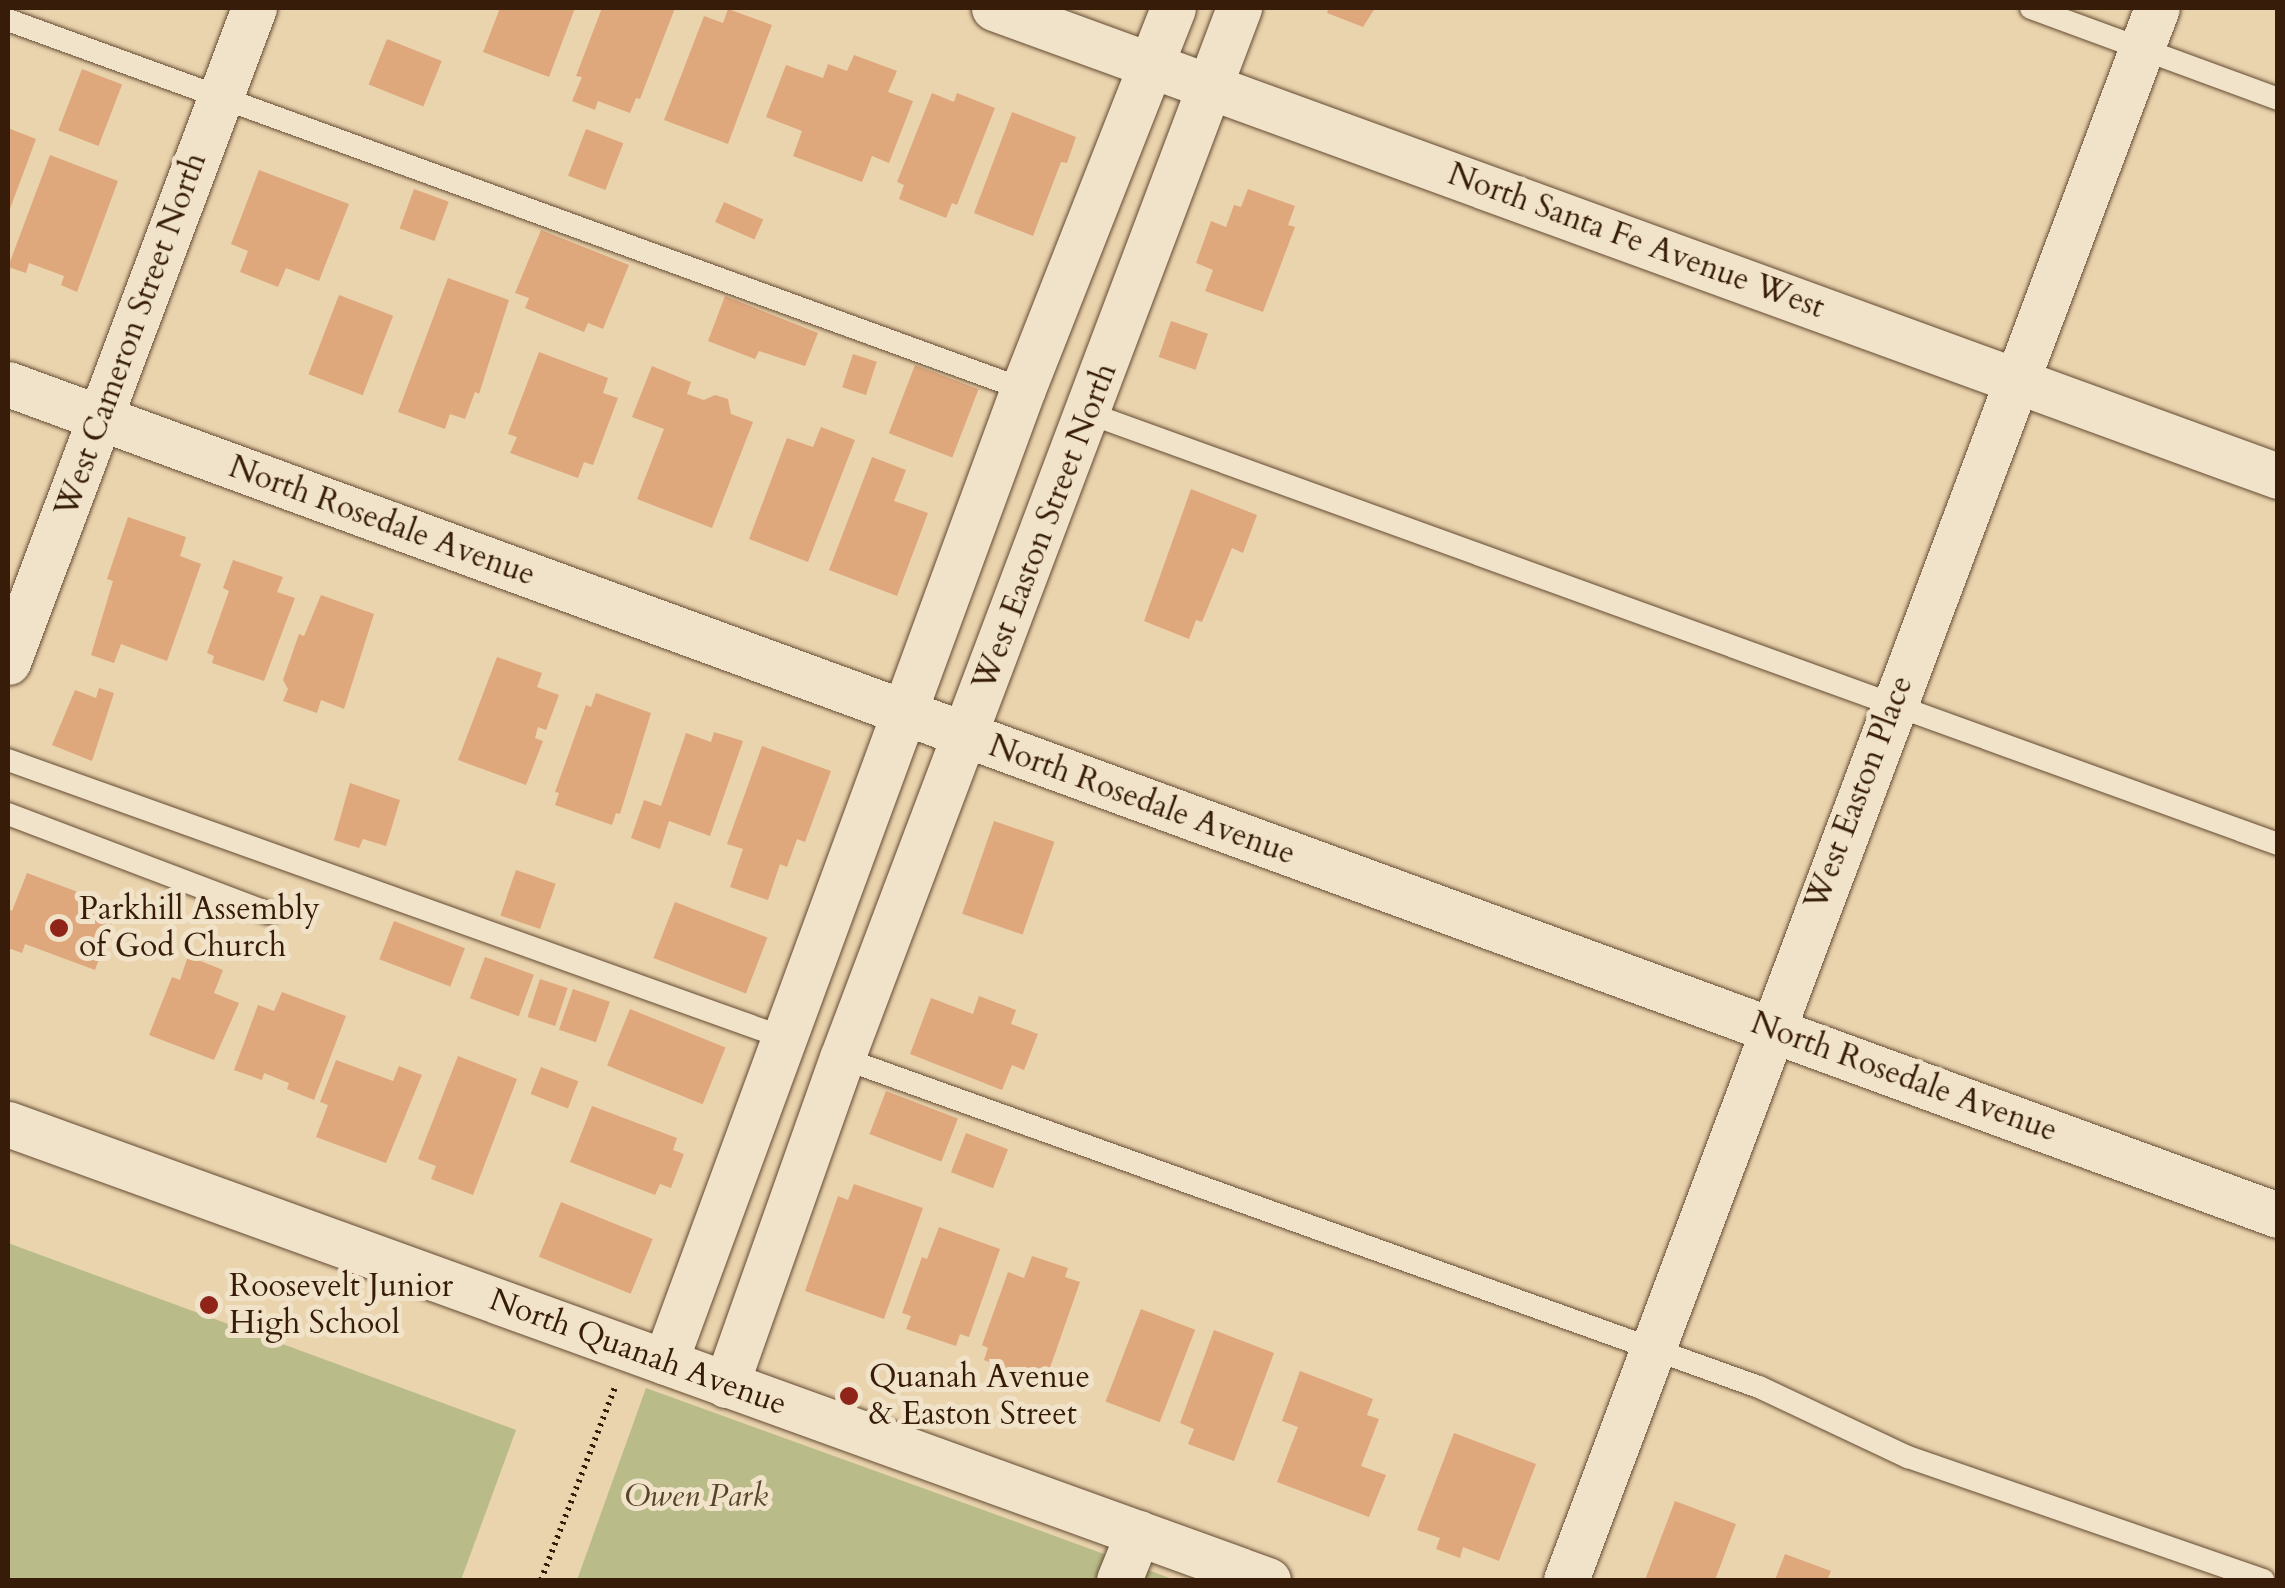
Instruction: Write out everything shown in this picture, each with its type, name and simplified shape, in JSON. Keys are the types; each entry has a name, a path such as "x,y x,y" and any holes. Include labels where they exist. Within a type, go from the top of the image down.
{"street":[{"name":"West Cameron Street North","path":"8,662 254,8"},
{"name":"North Santa Fe Avenue West","path":"994,8 2278,476"},
{"name":"West Easton Street North","path":"665,1362 1023,390 1173,8"},
{"name":"West Easton Street North","path":"726,1384 842,1058 967,736 1239,8"},
{"name":"West Easton Place","path":"1566,1580 1770,1028 2150,27"},
{"name":"North Rosedale Avenue","path":"8,384 2278,1215"},
{"name":"North Quanah Avenue","path":"8,1124 1268,1580"},
{"path":"1119,1580 1138,1533"}],"lane":[{"path":"2031,8 2150,27 2278,100"},
{"path":"8,20 1023,390"},
{"path":"1088,413 2278,844"},
{"path":"8,760 785,1038"},
{"path":"8,814 269,913"},
{"path":"842,1058 1652,1348 1758,1387 1908,1457 2263,1580"}],"path":[{"path":"541,1580 619,1376"}],"green space":[{"name":"Roosevelt Junior High School","path":"8,1243 516,1430 461,1580 8,1580"},
{"name":"Owen Park","path":"646,1388 1044,1532 1175,1580 577,1580"}],"building":[{"path":"500,8 575,8 549,77 483,52"},
{"path":"602,8 675,8 640,99 636,98 630,113 598,101 595,110 572,101 582,77 576,76"},
{"path":"1329,8 1375,8 1363,27 1327,13"},
{"path":"728,9 772,25 728,144 664,120 704,16 723,23"},
{"path":"387,39 442,61 423,107 369,84"},
{"path":"854,55 897,71 888,92 913,101 889,163 872,156 862,182 793,156 802,131 766,117 786,65 823,78 828,64 847,71"},
{"path":"82,69 122,84 98,146 58,131"},
{"path":"932,93 954,102 957,93 995,108 957,205 952,203 946,218 899,199 904,185 897,182"},
{"path":"1012,112 1076,137 1067,163 1061,162 1033,236 974,213"},
{"path":"8,128 36,139 8,214"},
{"path":"586,129 623,143 605,190 568,176"},
{"path":"50,155 118,181 77,292 61,285 64,276 29,263 26,273 8,267"},
{"path":"259,170 349,204 319,281 286,268 278,287 240,272 248,251 231,244"},
{"path":"414,189 449,202 434,241 400,228"},
{"path":"1248,189 1295,206 1288,225 1295,227 1263,312 1205,291 1213,270 1196,263 1211,221 1226,227 1234,205 1241,207"},
{"path":"724,202 763,219 754,240 715,222"},
{"path":"541,230 629,265 603,329 588,323 584,332 525,308 529,298 515,293"},
{"path":"448,278 509,300 479,394 475,392 465,419 450,414 445,429 398,412"},
{"path":"339,295 393,316 363,395 309,374"},
{"path":"725,296 818,333 805,366 759,351 755,359 708,341"},
{"path":"1171,321 1208,334 1196,370 1159,357"},
{"path":"539,352 608,378 603,393 618,398 593,465 584,462 578,478 510,453 517,437 508,434"},
{"path":"853,354 877,362 866,395 842,387"},
{"path":"915,365 978,389 952,458 889,433"},
{"path":"652,366 691,382 687,394 704,400 715,395 728,399 731,414 753,422 712,528 637,499 664,429 632,417"},
{"path":"821,427 855,440 808,562 749,539 787,438 813,447"},
{"path":"872,457 906,470 894,501 928,513 897,596 829,570"},
{"path":"1191,489 1257,515 1243,553 1232,548 1202,622 1196,620 1189,639 1144,621"},
{"path":"128,517 186,537 180,556 201,564 167,661 121,644 114,663 91,655 113,581 107,579"},
{"path":"233,560 283,577 277,592 295,598 264,681 212,663 214,656 207,653 229,591 223,588"},
{"path":"321,595 374,614 344,709 321,700 317,713 283,701 288,689 283,680 299,634 304,636"},
{"path":"497,657 542,673 537,687 559,695 546,730 538,727 535,738 543,741 526,785 458,760"},
{"path":"99,688 114,693 92,761 52,745 75,690 96,698"},
{"path":"596,693 651,713 620,814 616,813 612,825 555,805 559,793 555,792 586,705 591,707"},
{"path":"714,732 743,741 710,836 669,821 660,849 631,838 644,800 661,806 686,733 711,742"},
{"path":"762,746 831,771 805,842 797,839 787,867 780,864 768,900 730,887 743,849 727,844"},
{"path":"350,783 400,800 386,846 363,839 359,848 334,840"},
{"path":"994,821 1055,842 1023,934 962,914"},
{"path":"516,870 556,884 540,929 500,915"},
{"name":"Parkhill Assembly of God Church","path":"27,873 118,907 95,970 25,944 22,953 8,948 8,909 12,911"},
{"path":"675,902 767,937 746,993 653,958"},
{"path":"394,921 465,948 450,987 379,959"},
{"path":"188,956 223,970 214,993 239,1003 214,1060 149,1035 172,977 180,980"},
{"path":"485,957 534,975 519,1016 470,998"},
{"path":"540,979 568,988 555,1026 528,1017"},
{"path":"573,989 610,1002 596,1042 559,1030"},
{"path":"282,992 346,1016 314,1100 287,1089 289,1083 264,1073 262,1080 234,1070 258,1005 274,1011"},
{"path":"979,996 1016,1010 1011,1024 1038,1034 1024,1070 1012,1065 1002,1090 910,1054 931,998 973,1014"},
{"path":"630,1009 725,1048 703,1104 607,1066"},
{"path":"458,1056 517,1079 473,1195 431,1179 436,1166 418,1159"},
{"path":"336,1060 393,1081 399,1066 422,1075 386,1163 316,1137 328,1105 320,1102"},
{"path":"541,1067 578,1081 568,1108 531,1094"},
{"path":"886,1091 958,1119 941,1162 870,1134"},
{"path":"592,1106 677,1138 673,1150 684,1154 671,1188 660,1184 655,1195 570,1162"},
{"path":"966,1133 1008,1149 993,1188 951,1172"},
{"path":"854,1184 923,1208 884,1319 805,1291 838,1196 848,1200"},
{"path":"561,1202 653,1239 631,1294 539,1257"},
{"path":"939,1227 1000,1249 969,1337 960,1334 956,1346 906,1329 911,1316 902,1313 922,1257 927,1259"},
{"path":"1032,1256 1068,1268 1065,1277 1080,1282 1045,1382 984,1360 988,1348 982,1345 1008,1272 1024,1278"},
{"path":"1141,1309 1195,1330 1160,1422 1106,1401"},
{"path":"1214,1330 1274,1353 1234,1461 1188,1444 1194,1429 1180,1423"},
{"path":"1300,1371 1373,1399 1367,1415 1379,1419 1361,1466 1386,1475 1369,1517 1277,1482 1298,1427 1282,1421"},
{"path":"1454,1433 1536,1464 1499,1561 1463,1547 1460,1558 1436,1549 1440,1538 1417,1530"},
{"path":"1675,1501 1736,1524 1715,1580 1645,1580"},
{"path":"1785,1554 1831,1571 1827,1580 1775,1580"}],"place":[{"name":"Parkhill Assembly of God Church","path":"59,928"},
{"name":"Roosevelt Junior High School","path":"209,1305"},
{"name":"Quanah Avenue & Easton Street","path":"849,1396"}]}
